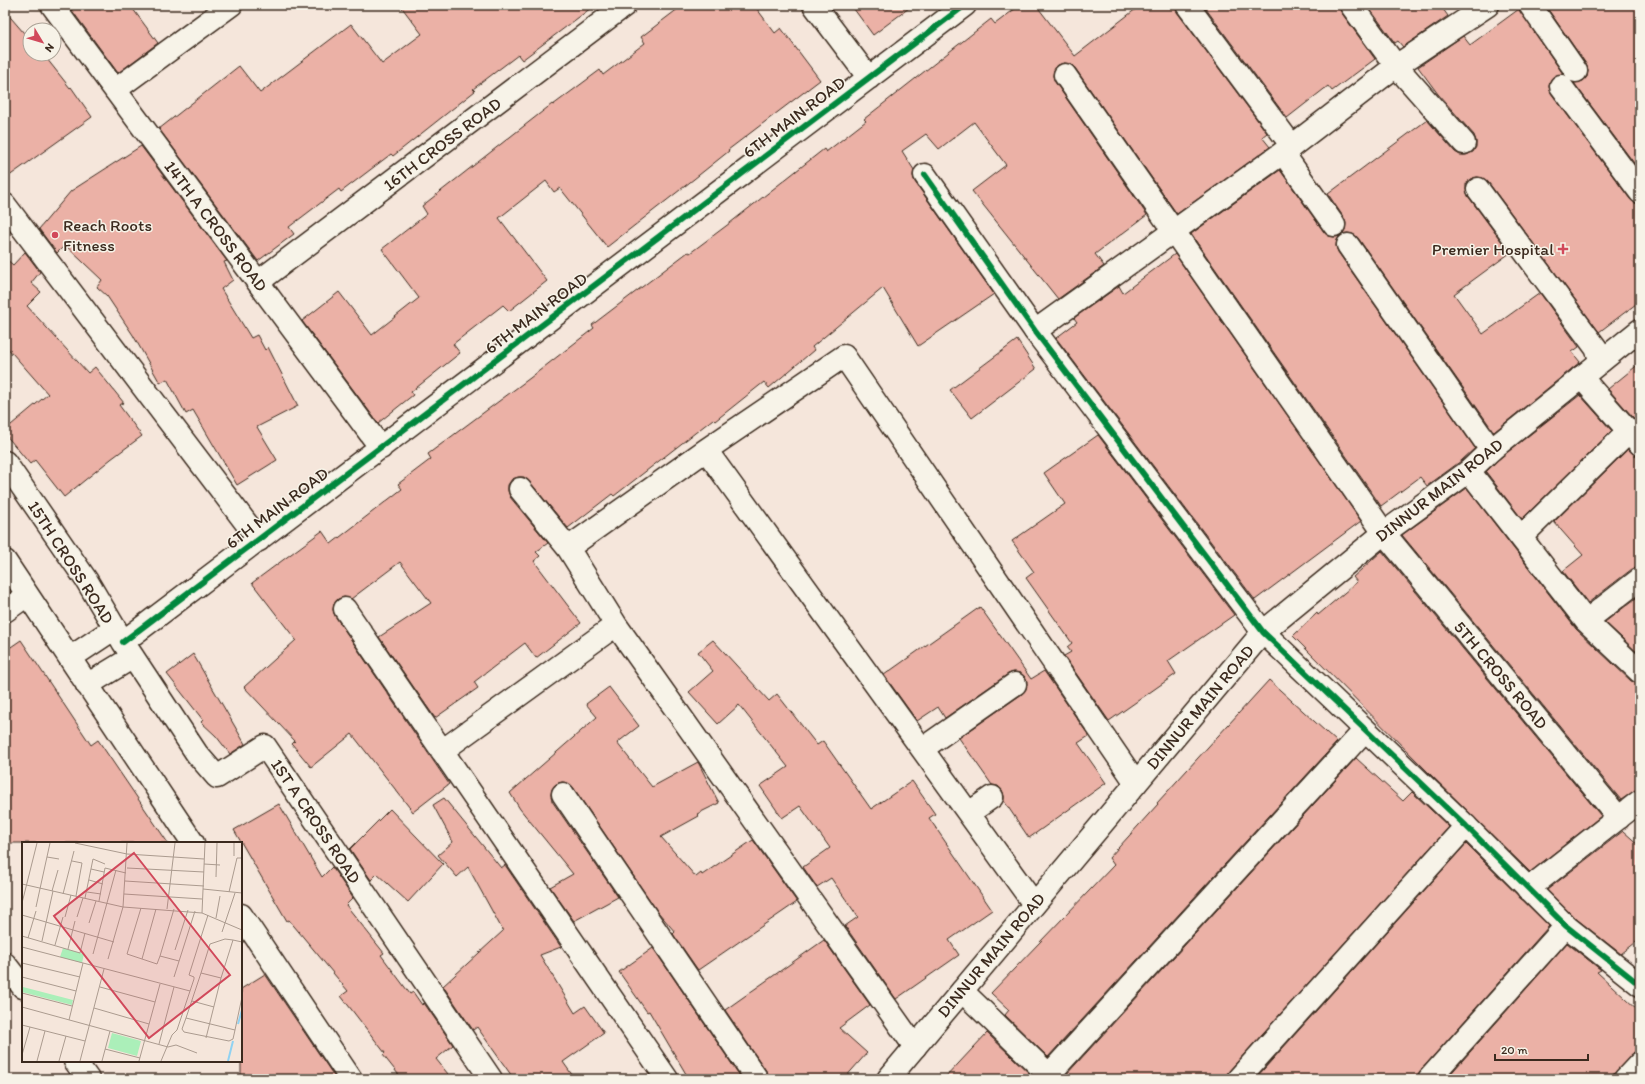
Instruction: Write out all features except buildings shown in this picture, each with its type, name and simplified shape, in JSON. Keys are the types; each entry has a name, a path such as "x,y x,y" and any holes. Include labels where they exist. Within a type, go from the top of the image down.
{"street":[{"name":"14TH A CROSS ROAD","path":"52,5 381,448"},
{"path":"115,90 231,5"},
{"name":"16TH CROSS ROAD","path":"258,282 625,5"},
{"path":"814,5 869,78"},
{"name":"6TH MAIN ROAD","path":"124,642 965,5"},
{"path":"1187,5 1288,149 1334,225"},
{"path":"1351,5 1396,66 1464,143"},
{"path":"1035,331 1288,149 1396,66 1488,5"},
{"path":"1530,5 1576,71"},
{"name":"5TH CROSS ROAD","path":"1065,75 1384,532 1619,818"},
{"path":"1561,86 1640,192"},
{"path":"925,175 1035,331 1263,632 1466,826 1566,926 1640,985"},
{"path":"1478,189 1596,348 1601,361"},
{"path":"5,205 259,540"},
{"path":"1348,245 1492,450"},
{"name":"DINNUR MAIN ROAD","path":"888,1079 1263,632 1384,532 1469,470 1640,330"},
{"path":"568,548 706,450 844,356 1136,783"},
{"path":"1521,537 1635,438 1581,377"},
{"path":"706,450 1034,904"},
{"name":"15TH CROSS ROAD","path":"5,462 87,581 124,642"},
{"path":"1469,470 1586,621 1640,672"},
{"path":"520,489 568,548 616,625 915,1047"},
{"path":"5,561 192,842"},
{"path":"1586,621 1640,579"},
{"path":"5,611 27,594"},
{"path":"345,609 667,1079"},
{"path":"442,751 616,625"},
{"path":"70,658 124,642"},
{"path":"87,685 124,642"},
{"name":"1ST A CROSS ROAD","path":"124,642 197,754 217,777 265,746 491,1079"},
{"path":"922,749 1015,684"},
{"path":"962,991 1049,1078 1365,730"},
{"path":"563,794 757,1079"},
{"path":"969,813 992,797"},
{"path":"1528,888 1640,801"},
{"path":"1238,1079 1466,826"},
{"path":"242,916 351,1079"},
{"path":"1429,1079 1566,926"},
{"path":"5,964 22,986"},
{"path":"77,1062 88,1079"},
{"path":"1625,1079 1640,1063"}],"cycle path":[{"path":"123,642 965,5"},
{"path":"925,175 1035,331 1263,632 1466,826 1566,926 1640,985"}],"place":[{"name":"Reach Roots Fitness","path":"55,235"},
{"name":"Premier Hospital","path":"1563,249"}]}
